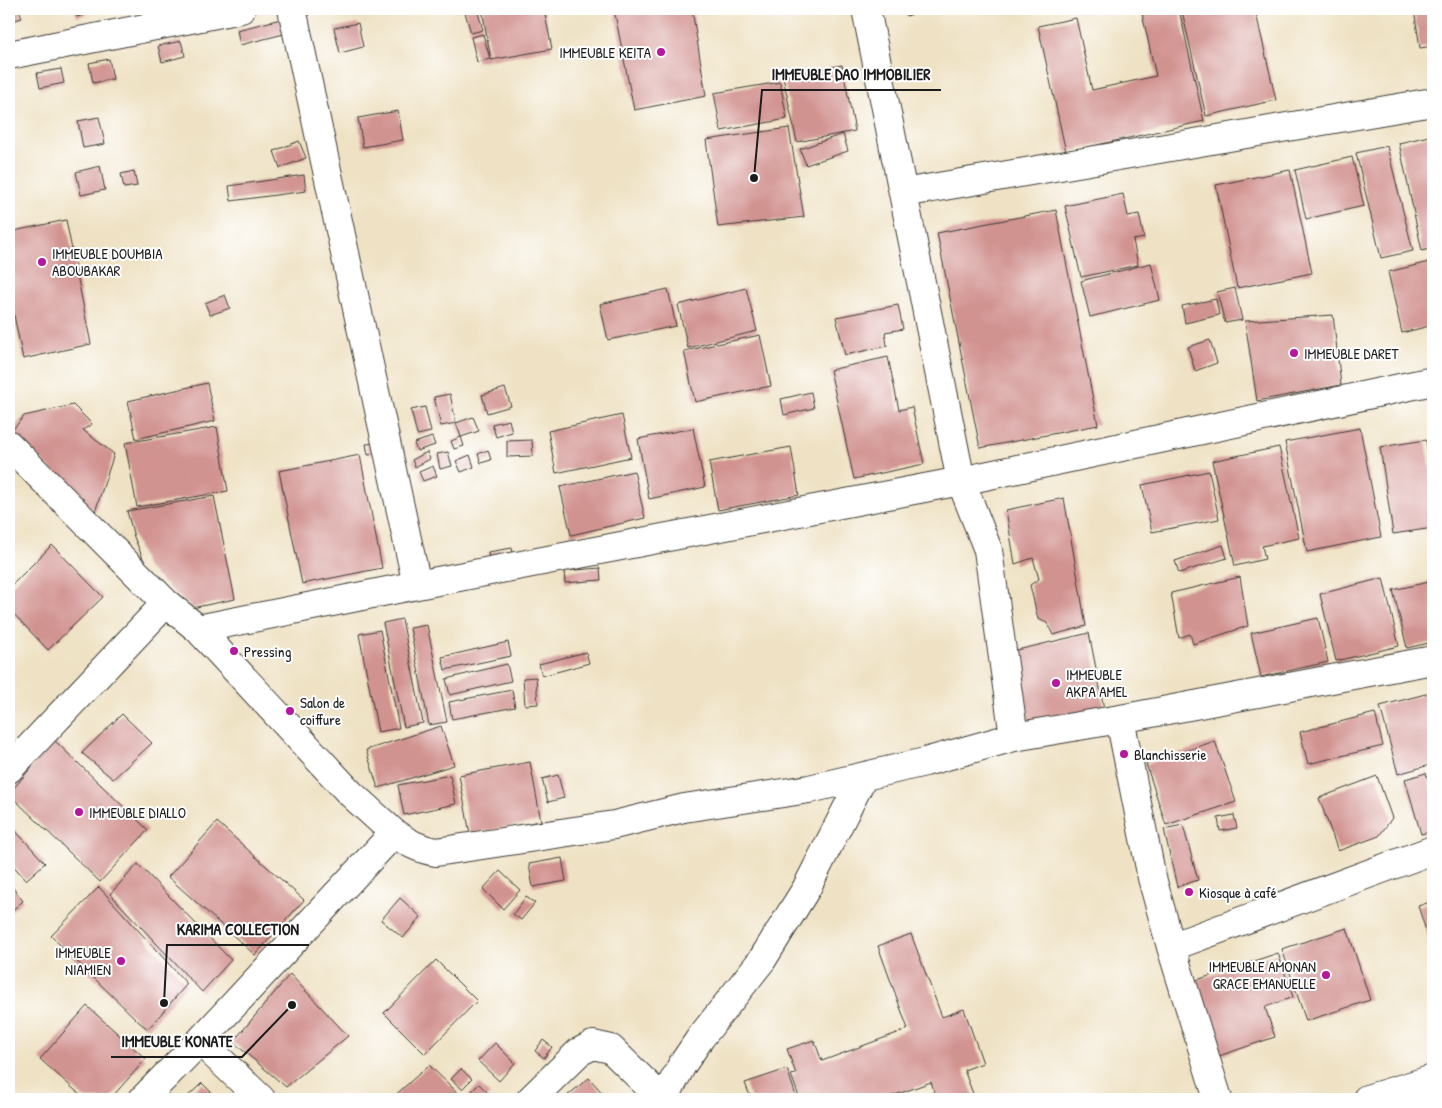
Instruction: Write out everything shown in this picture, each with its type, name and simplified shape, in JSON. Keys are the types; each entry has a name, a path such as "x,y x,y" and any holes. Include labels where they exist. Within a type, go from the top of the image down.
{"street":[{"path":"9,55 241,9"},
{"path":"292,9 417,585"},
{"path":"866,9 961,481 988,550 1014,737"},
{"path":"903,193 1433,102"},
{"path":"198,629 961,481 1433,382"},
{"path":"9,444 166,603 198,629 349,792 394,833 409,844 436,852 614,825 684,808 809,789 926,762 1014,737 1433,660"},
{"path":"9,769 166,603"},
{"path":"1120,719 1146,849 1171,947 1218,1099"},
{"path":"531,1099 580,1052 593,1045 611,1049 663,1099 682,1065 701,1037 762,960 806,889 863,777"},
{"path":"143,1099 200,1041 394,833"},
{"path":"1171,947 1433,850"},
{"path":"200,1041 261,1099"},
{"path":"1367,1099 1433,1078"}],"building":[{"path":"9,9 19,9 22,18 9,22"},
{"path":"74,9 103,9 77,17"},
{"path":"464,9 477,9 483,30 471,33"},
{"path":"482,9 544,9 552,49 491,60"},
{"name":"IMMEUBLE KEITA","path":"614,9 692,9 706,96 634,110"},
{"path":"905,9 932,9 906,16"},
{"path":"1141,9 1179,9 1204,121 1066,152 1038,26 1076,18 1092,90 1156,76"},
{"path":"1192,9 1255,9 1276,100 1206,116 1182,11"},
{"path":"1414,9 1433,9 1433,46 1420,48"},
{"path":"285,18 288,33 240,45 237,30"},
{"path":"358,23 363,47 340,53 334,28"},
{"path":"483,34 490,59 477,62 471,37"},
{"path":"181,41 185,56 162,62 158,46"},
{"path":"109,59 113,79 93,83 89,63"},
{"path":"842,65 855,131 797,142 783,77"},
{"path":"61,69 64,83 40,88 37,73"},
{"path":"780,82 787,119 721,131 714,93"},
{"path":"398,111 403,140 363,147 358,118"},
{"path":"99,117 105,144 83,148 78,121"},
{"path":"789,128 804,217 718,227 706,140"},
{"path":"843,134 848,151 806,165 800,149"},
{"path":"1433,135 1433,248 1422,251 1399,143"},
{"path":"299,141 306,158 280,168 274,151"},
{"path":"1387,146 1413,251 1381,258 1356,153"},
{"path":"1352,157 1364,206 1306,219 1295,170"},
{"path":"100,166 105,190 81,195 76,172"},
{"path":"1290,170 1312,273 1237,288 1216,185"},
{"path":"134,171 137,186 124,188 121,174"},
{"path":"304,175 306,191 231,201 229,186"},
{"path":"1123,194 1128,216 1139,214 1144,238 1133,240 1138,265 1081,277 1065,206"},
{"path":"1056,210 1098,425 980,448 937,233"},
{"name":"IMMEUBLE DOUMBIA ABOUBAKAR","path":"66,220 91,344 23,359 9,291 9,232"},
{"path":"1433,261 1433,325 1402,333 1388,272"},
{"path":"1151,263 1160,300 1090,317 1081,281"},
{"path":"746,288 757,331 688,348 678,305"},
{"path":"1235,288 1242,320 1225,323 1217,292"},
{"path":"668,289 676,326 608,340 600,304"},
{"path":"225,295 230,308 210,315 205,303"},
{"path":"1216,299 1219,315 1185,323 1182,306"},
{"path":"898,305 903,329 885,332 887,346 845,355 836,317"},
{"name":"IMMEUBLE DARET","path":"1333,315 1341,385 1257,401 1245,321"},
{"path":"760,335 771,386 695,402 684,351"},
{"path":"1210,340 1217,363 1195,371 1188,347"},
{"path":"888,357 899,410 912,407 924,464 854,479 830,370"},
{"path":"207,383 215,421 136,439 128,401"},
{"path":"505,388 511,406 487,413 482,395"},
{"path":"811,392 814,408 784,415 781,399"},
{"path":"450,394 456,423 441,426 434,397"},
{"path":"73,405 92,424 83,430 114,454 95,512 28,447 9,434 24,416"},
{"path":"425,407 431,432 417,435 411,410"},
{"path":"622,415 631,457 556,473 548,431"},
{"path":"473,417 479,431 461,437 456,423"},
{"path":"509,420 512,432 496,437 492,424"},
{"path":"217,427 228,491 137,507 125,443"},
{"path":"693,428 705,487 649,499 638,439"},
{"path":"1360,428 1381,537 1307,552 1285,442"},
{"path":"432,437 435,445 417,451 414,443"},
{"path":"461,437 464,446 454,449 451,441"},
{"path":"532,440 533,456 507,457 507,441"},
{"path":"1426,440 1433,485 1433,528 1393,534 1380,447"},
{"path":"379,443 380,453 368,455 366,444"},
{"path":"791,447 799,495 718,510 709,462"},
{"path":"1279,447 1299,538 1262,546 1265,559 1235,566 1212,461"},
{"path":"488,450 491,460 481,463 478,454"},
{"path":"427,452 430,459 415,467 412,460"},
{"path":"448,452 452,466 440,469 437,454"},
{"path":"360,455 382,568 302,584 279,471"},
{"path":"470,455 474,467 461,472 456,461"},
{"path":"433,466 437,476 423,481 419,472"},
{"path":"634,471 645,518 571,535 560,487"},
{"path":"1209,471 1219,519 1152,532 1142,485"},
{"path":"214,496 235,599 192,608 147,568 134,537 127,511"},
{"path":"1064,498 1086,626 1053,635 1047,623 1038,619 1030,585 1039,579 1033,558 1015,564 1006,510"},
{"path":"52,545 103,597 48,650 9,609 9,588"},
{"path":"1223,545 1227,558 1179,573 1175,561"},
{"path":"512,548 514,559 490,564 488,552"},
{"path":"600,568 601,580 565,583 564,571"},
{"path":"1240,577 1248,626 1193,644 1190,634 1179,638 1171,593"},
{"path":"1383,578 1399,646 1336,661 1320,594"},
{"path":"1433,581 1433,642 1407,648 1393,590"},
{"path":"1318,618 1328,662 1261,677 1251,633"},
{"path":"402,619 423,723 404,727 383,623"},
{"path":"427,625 447,722 429,725 410,628"},
{"path":"380,630 399,728 378,732 359,634"},
{"name":"IMMEUBLE AKPA AMEL","path":"1089,633 1105,714 1020,723 1009,652"},
{"path":"508,642 511,656 445,670 442,657"},
{"path":"586,652 589,663 542,676 539,664"},
{"path":"507,664 511,681 450,695 446,679"},
{"path":"536,677 538,704 525,705 523,678"},
{"path":"512,690 515,707 452,719 449,702"},
{"path":"1433,692 1433,764 1398,774 1380,706"},
{"path":"1375,713 1383,746 1308,764 1300,732"},
{"path":"122,714 152,743 113,779 82,753"},
{"path":"441,726 454,765 378,788 366,750"},
{"name":"IMMEUBLE DIALLO","path":"54,740 148,830 100,882 9,794"},
{"path":"1215,741 1236,802 1166,825 1146,764"},
{"path":"530,762 541,821 470,834 459,775"},
{"path":"1426,773 1433,796 1433,831 1421,834 1405,779"},
{"path":"450,775 456,804 404,815 398,785"},
{"path":"558,775 564,798 548,802 542,779"},
{"path":"1377,776 1392,818 1379,836 1338,851 1319,798"},
{"path":"1234,815 1237,828 1220,831 1218,818"},
{"path":"217,822 304,900 255,955 168,877"},
{"path":"1183,825 1198,880 1177,887 1164,829"},
{"path":"14,829 45,863 26,880 9,861 9,834"},
{"path":"562,858 566,881 533,887 529,864"},
{"path":"138,864 231,960 202,992 110,894"},
{"path":"500,871 520,890 503,909 483,889"},
{"path":"9,883 23,901 9,913"},
{"name":"IMMEUBLE NIAMIEN","path":"99,887 187,984 148,1029 51,936"},
{"path":"526,897 535,903 521,920 513,914"},
{"path":"400,898 421,917 403,938 381,920"},
{"path":"1433,901 1433,939 1429,940 1418,906"},
{"name":"IMMEUBLE AMONAN GRACE EMANUELLE","path":"1347,928 1370,1000 1306,1021 1282,949"},
{"path":"911,934 942,1017 964,1009 983,1063 964,1070 975,1099 937,1099 931,1082 884,1099 800,1099 791,1075 796,1074 787,1049 814,1040 822,1061 908,1029 878,946"},
{"path":"1278,953 1293,997 1265,1007 1275,1037 1219,1056 1194,981"},
{"path":"436,960 477,1001 425,1054 384,1013"},
{"path":"290,974 348,1036 286,1087 233,1042"},
{"path":"87,1006 146,1059 110,1099 85,1099 40,1059"},
{"path":"543,1040 552,1047 544,1058 535,1051"},
{"path":"495,1043 515,1063 499,1081 478,1061"},
{"path":"429,1065 464,1099 391,1099"},
{"path":"461,1069 472,1079 462,1089 451,1079"},
{"path":"787,1069 797,1099 751,1099 745,1083"},
{"path":"589,1078 608,1099 572,1099 568,1095"},
{"path":"202,1083 218,1099 185,1099"},
{"path":"479,1084 490,1095 485,1099 472,1099 468,1095"}],"place":[{"name":"IMMEUBLE KEITA","path":"661,52"},
{"name":"IMMEUBLE DAO IMMOBILIER","path":"754,178"},
{"name":"IMMEUBLE DOUMBIA ABOUBAKAR","path":"42,262"},
{"name":"IMMEUBLE DARET","path":"1294,353"},
{"name":"Pressing","path":"234,651"},
{"name":"IMMEUBLE AKPA AMEL","path":"1056,683"},
{"name":"Salon de coiffure","path":"290,711"},
{"name":"Blanchisserie","path":"1124,754"},
{"name":"IMMEUBLE DIALLO","path":"79,812"},
{"name":"Kiosque à café","path":"1189,892"},
{"name":"IMMEUBLE NIAMIEN","path":"121,961"},
{"name":"IMMEUBLE AMONAN GRACE EMANUELLE","path":"1326,975"},
{"name":"KARIMA COLLECTION","path":"164,1003"},
{"name":"IMMEUBLE KONATE","path":"292,1005"}]}
